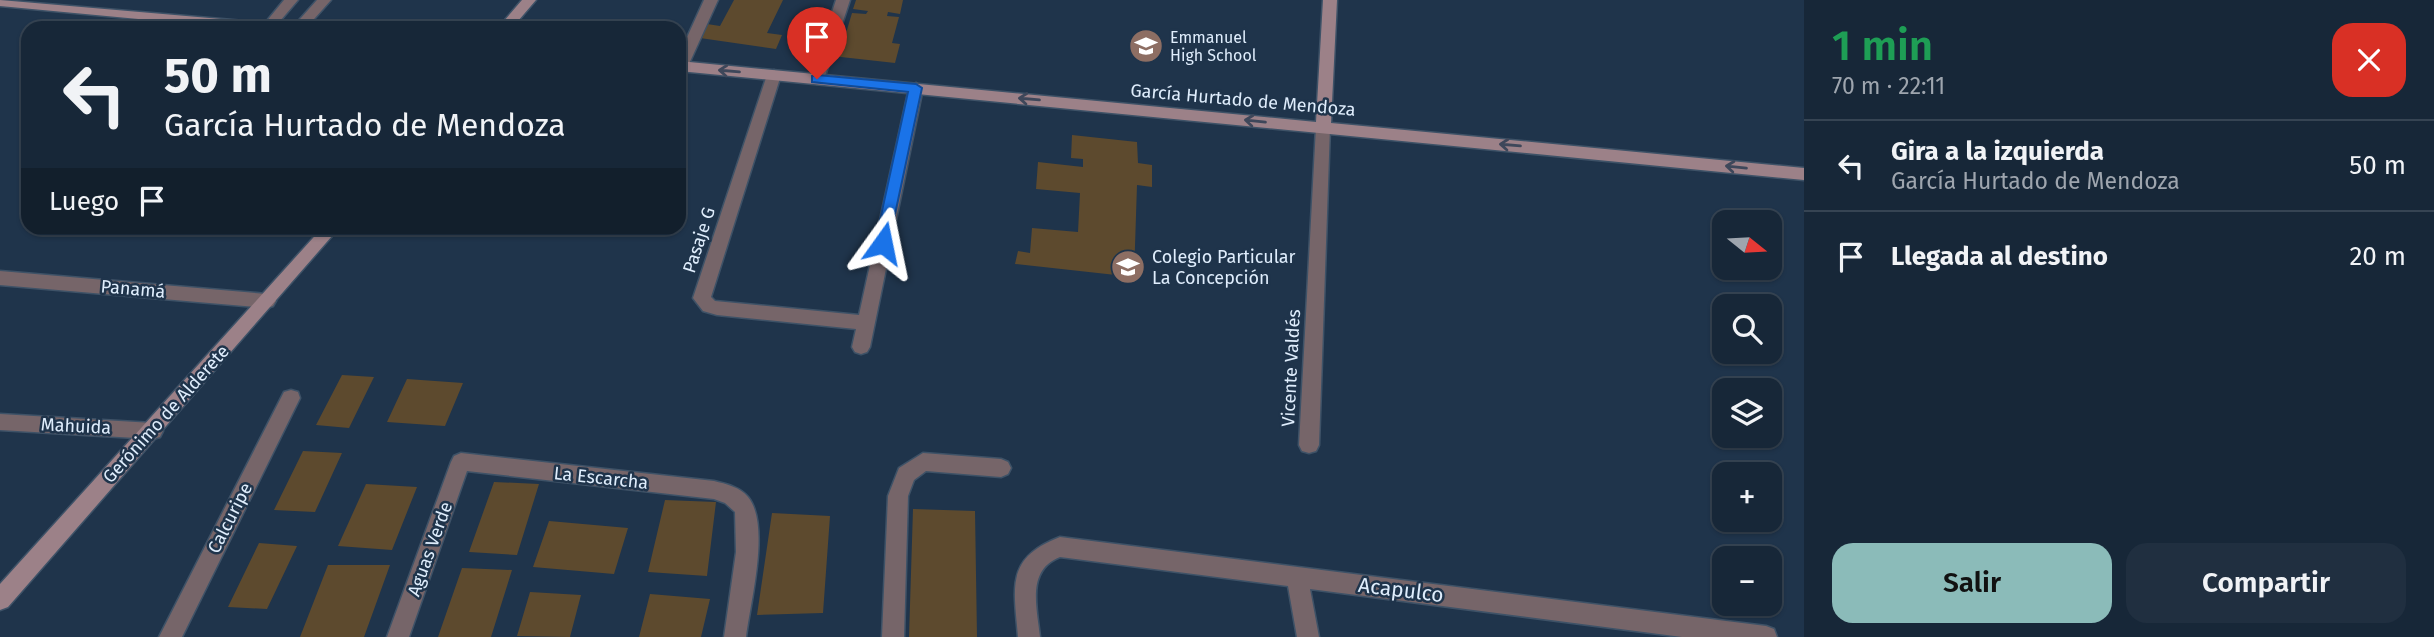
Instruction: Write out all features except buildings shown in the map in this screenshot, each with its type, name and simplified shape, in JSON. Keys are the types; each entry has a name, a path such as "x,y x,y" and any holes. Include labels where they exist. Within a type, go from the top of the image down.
{"street":[{"path":"277,21 291,0"},
{"path":"305,21 324,0"},
{"path":"511,21 529,0"},
{"path":"686,53 711,0"},
{"path":"817,79 843,0"},
{"name":"Vicente Valdés","path":"1309,445 1330,0"},
{"path":"0,2 207,21"},
{"name":"García Hurtado de Mendoza","path":"686,67 1804,174"},
{"name":"Pasaje G","path":"774,75 702,298 709,306 717,308 866,323"},
{"path":"861,347 916,88"},
{"name":"Gerónimo de Alderete","path":"0,600 325,235"},
{"name":"Panamá","path":"0,278 267,301"},
{"name":"Calcuripe","path":"170,637 291,398"},
{"name":"Mahuida","path":"0,422 153,431"},
{"name":"La Escarcha","path":"461,462 713,490 739,501 744,509 748,527 735,637"},
{"name":"Aguas Verde","path":"398,637 461,462"},
{"path":"893,637 898,496 906,474 923,462 1001,468"},
{"name":"Acapulco","path":"1029,637 1027,574 1038,556 1060,547 1766,637"},
{"path":"1297,577 1308,637"}],"place":[{"name":"Emmanuel High School","path":"1146,46"},
{"name":"Colegio Particular La Concepción","path":"1128,267"}],"route":[{"path":"817,79 916,88 883,243"}]}
